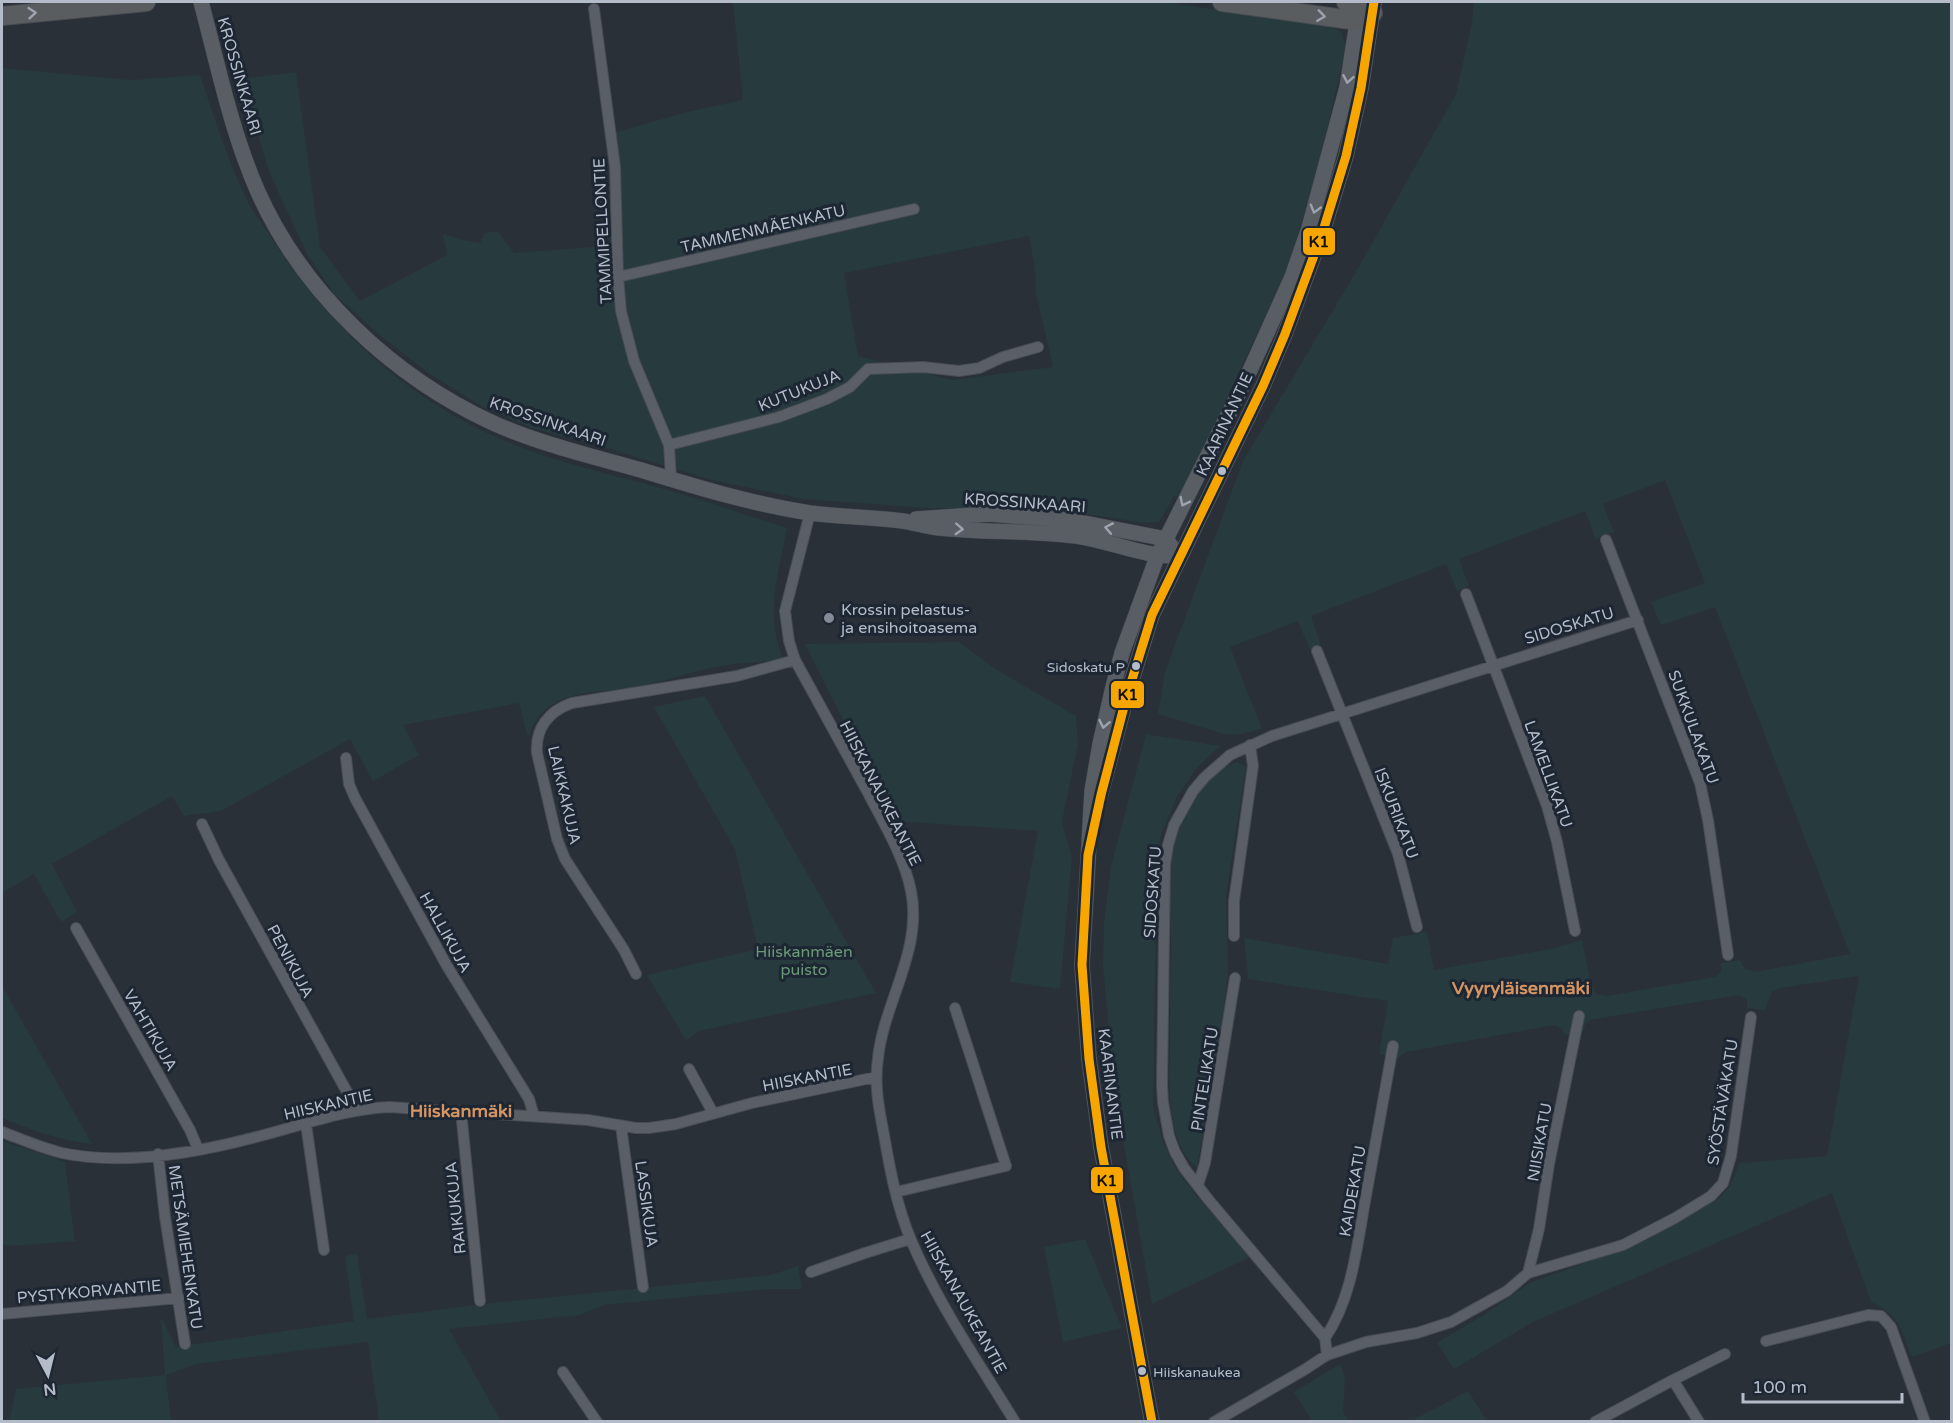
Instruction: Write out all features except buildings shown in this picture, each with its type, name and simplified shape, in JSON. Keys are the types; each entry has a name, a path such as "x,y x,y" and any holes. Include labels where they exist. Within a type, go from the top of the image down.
{"highway":[{"path":"2,16 146,2"},
{"path":"1222,2 1362,7"}],"main road":[{"name":"KROSSINKAARI","path":"201,2 236,133 259,193 291,250 348,321 404,370 457,404 495,424 528,436 708,490 810,513 901,521 938,528 1062,534 1095,539 1157,557 1179,556"},
{"name":"KAARINANTIE","path":"1152,1422 1101,1146 1089,1059 1082,965 1092,791 1106,715 1122,652 1157,557 1247,377 1292,277 1309,228 1347,87 1362,7"},
{"name":"KAARINANTIE","path":"1088,855 1101,795 1139,652 1152,615 1263,386 1323,231 1346,156 1361,88 1362,7"},
{"name":"KROSSINKAARI","path":"901,521 940,516 989,514 1069,520 1166,539"},
{"path":"1166,539 1179,556"}],"street":[{"name":"TAMMIPELLONTIE","path":"594,9 615,167 621,311 629,345 669,445 671,479"},
{"name":"TAMMENMÄENKATU","path":"618,277 914,209"},
{"name":"KUTUKUJA","path":"669,445 798,410 850,387 867,369 923,367 959,371 979,368 1003,357 1038,347"},
{"name":"HIISKANAUKEANTIE","path":"810,513 785,611 789,641 795,660 884,823 912,891 914,910 909,950 883,1036 876,1077 887,1155 910,1239 933,1285 1015,1422"},
{"name":"SUKKULAKATU","path":"1606,540 1700,783 1708,820 1728,955"},
{"name":"LAMELLIKATU","path":"1466,594 1548,806 1575,932"},
{"name":"SIDOSKATU","path":"1325,1338 1208,1199 1175,1152 1167,1128 1163,1102 1165,865 1174,825 1193,791 1217,765 1230,755 1250,745 1342,712 1638,620"},
{"name":"ISKURIKATU","path":"1317,651 1398,854 1417,927"},
{"name":"LAIKKAKUJA","path":"636,974 624,950 570,868 561,850 537,753 537,738 540,730 556,711 572,703 737,676 795,660"},
{"path":"1234,936 1234,902 1253,766 1250,745"},
{"name":"HALLIKUJA","path":"346,758 349,784 355,798 447,966 529,1100 534,1116"},
{"name":"PENIKUJA","path":"202,824 219,860 357,1110"},
{"name":"VAHTIKUJA","path":"76,928 190,1130 198,1149"},
{"name":"PINTELIKATU","path":"1198,1185 1207,1152 1235,978"},
{"path":"896,1192 1006,1166 955,1008"},
{"name":"NIISIKATU","path":"1528,1274 1539,1229 1558,1118 1579,1016"},
{"name":"SYÖSTÄVÄKATU","path":"1528,1274 1623,1245 1676,1218 1703,1202 1718,1189 1726,1174 1731,1156 1751,1017"},
{"name":"KAIDEKATU","path":"1325,1338 1342,1305 1354,1262 1393,1046"},
{"path":"689,1069 713,1113"},
{"name":"HIISKANTIE","path":"2,1132 60,1152 81,1156 116,1157 198,1149 259,1137 357,1110 405,1107 588,1120 636,1128 663,1126 752,1103 876,1077"},
{"name":"RAIKUKUJA","path":"461,1111 480,1301"},
{"path":"306,1124 324,1250"},
{"name":"LASSIKUJA","path":"621,1126 643,1287"},
{"name":"METSÄMIEHENKATU","path":"158,1154 165,1217 185,1344"},
{"path":"811,1272 910,1239"},
{"path":"1214,1422 1327,1355 1366,1342 1417,1333 1450,1322 1507,1291 1528,1274"},
{"name":"PYSTYKORVANTIE","path":"2,1314 179,1298"},
{"path":"1766,1341 1875,1315 1885,1319 1891,1327 1925,1422"},
{"path":"1325,1338 1327,1355"},
{"path":"1595,1422 1725,1354"},
{"path":"563,1372 597,1422"},
{"path":"1673,1380 1699,1422"}],"green space":[{"path":"733,2 1164,2 1333,27 1341,32 1346,46 1317,173 1288,267 1181,497 1174,496 1159,522 1145,523 1048,508 926,508 804,499 712,480 532,428 483,407 430,374 382,337 335,295 307,254 270,174 240,79 296,72 320,247 360,301 447,255 443,234 480,243 485,233 498,231 514,253 617,245 610,134 687,112 743,100","holes":["1029,236 1035,269 1036,293 1053,367 952,380 858,356 844,273"]},
{"path":"1474,2 1951,2 1951,1343 1912,1357 1902,1331 1894,1318 1871,1302 1832,1193 1533,1322 1454,1369 1437,1343 1530,1283 1641,1242 1721,1197 1730,1185 1740,1163 1827,1156 1859,976 1780,988 1772,992 1765,1010 1747,1008 1747,1000 1739,995 1590,1020 1583,1032 1564,1035 1562,1029 1555,1025 1406,1052 1398,1058 1379,1054 1388,1001 1248,979 1244,938 1388,964 1393,938 1427,932 1434,970 1551,949 1582,940 1591,985 1596,994 1607,996 1715,977 1721,972 1721,963 1740,960 1745,969 1755,972 1850,954 1715,607 1661,625 1651,602 1705,583 1665,480 1603,504 1614,532 1596,539 1585,511 1459,559 1469,586 1457,591 1446,564 1311,616 1321,645 1310,650 1298,621 1230,647 1262,729 1236,735 1224,734 1158,714 1165,672 1243,461 1357,270 1456,94 1472,23"},
{"path":"2,68 130,80 200,75 233,168 255,214 295,273 320,304 376,360 407,385 439,407 474,426 531,451 688,496 787,528 777,577 774,610 777,642 783,658 704,669 646,685 592,692 562,699 544,710 528,737 519,703 403,725 419,755 373,781 350,739 221,811 184,816 172,796 52,864 77,912 61,922 34,874 2,893"},
{"path":"959,642 994,668 1076,716 1078,744 1062,822 1072,857 1060,989 1010,982 1038,831 894,821 805,644"},
{"name":"Hiiskanmäen puisto","path":"705,696 876,993 699,1031 686,1040 647,975 758,949 735,849 654,707"},
{"path":"1146,734 1220,746 1195,770 1177,797 1161,835 1154,870 1156,916 1153,1107 1163,1141 1175,1168 1250,1257 1152,1304 1115,1094 1103,966 1104,923 1111,866"},
{"path":"1237,762 1246,767 1226,895 1228,972 1197,1167 1187,1157 1177,1137 1170,1098 1171,863 1175,836 1190,802 1206,782"},
{"path":"2,986 92,1144 57,1138 2,1118"},
{"path":"2,1141 65,1162 75,1241 11,1246 2,1244"},
{"path":"1085,1239 1122,1328 1063,1342 1044,1247"},
{"path":"357,1254 367,1319 492,1303 771,1275 798,1266 802,1289 767,1289 604,1305 580,1315 449,1329 501,1421 379,1421 368,1342 196,1364 166,1375 171,1421 9,1422 16,1389 165,1375 161,1317 176,1347 354,1321 345,1256"},
{"path":"1340,1364 1345,1378 1343,1412 1349,1421 1312,1421 1294,1392"},
{"path":"1468,1391 1487,1421 1411,1421"}],"transit line":[{"name":"K1","path":"1152,1422 1101,1147 1089,1059 1082,965 1088,855 1126,699 1152,615 1263,386 1323,231 1346,156 1361,88 1374,2"}],"place":[{"name":"Krossin pelastus- ja ensihoitoasema","path":"829,618"},
{"name":"Sidoskatu P","path":"1136,666"},
{"name":"Hiiskanaukea","path":"1142,1371"}],"district":[{"name":"Vyyryläisenmäki","path":"1521,988"},
{"name":"Hiiskanmäki","path":"461,1111"}]}
